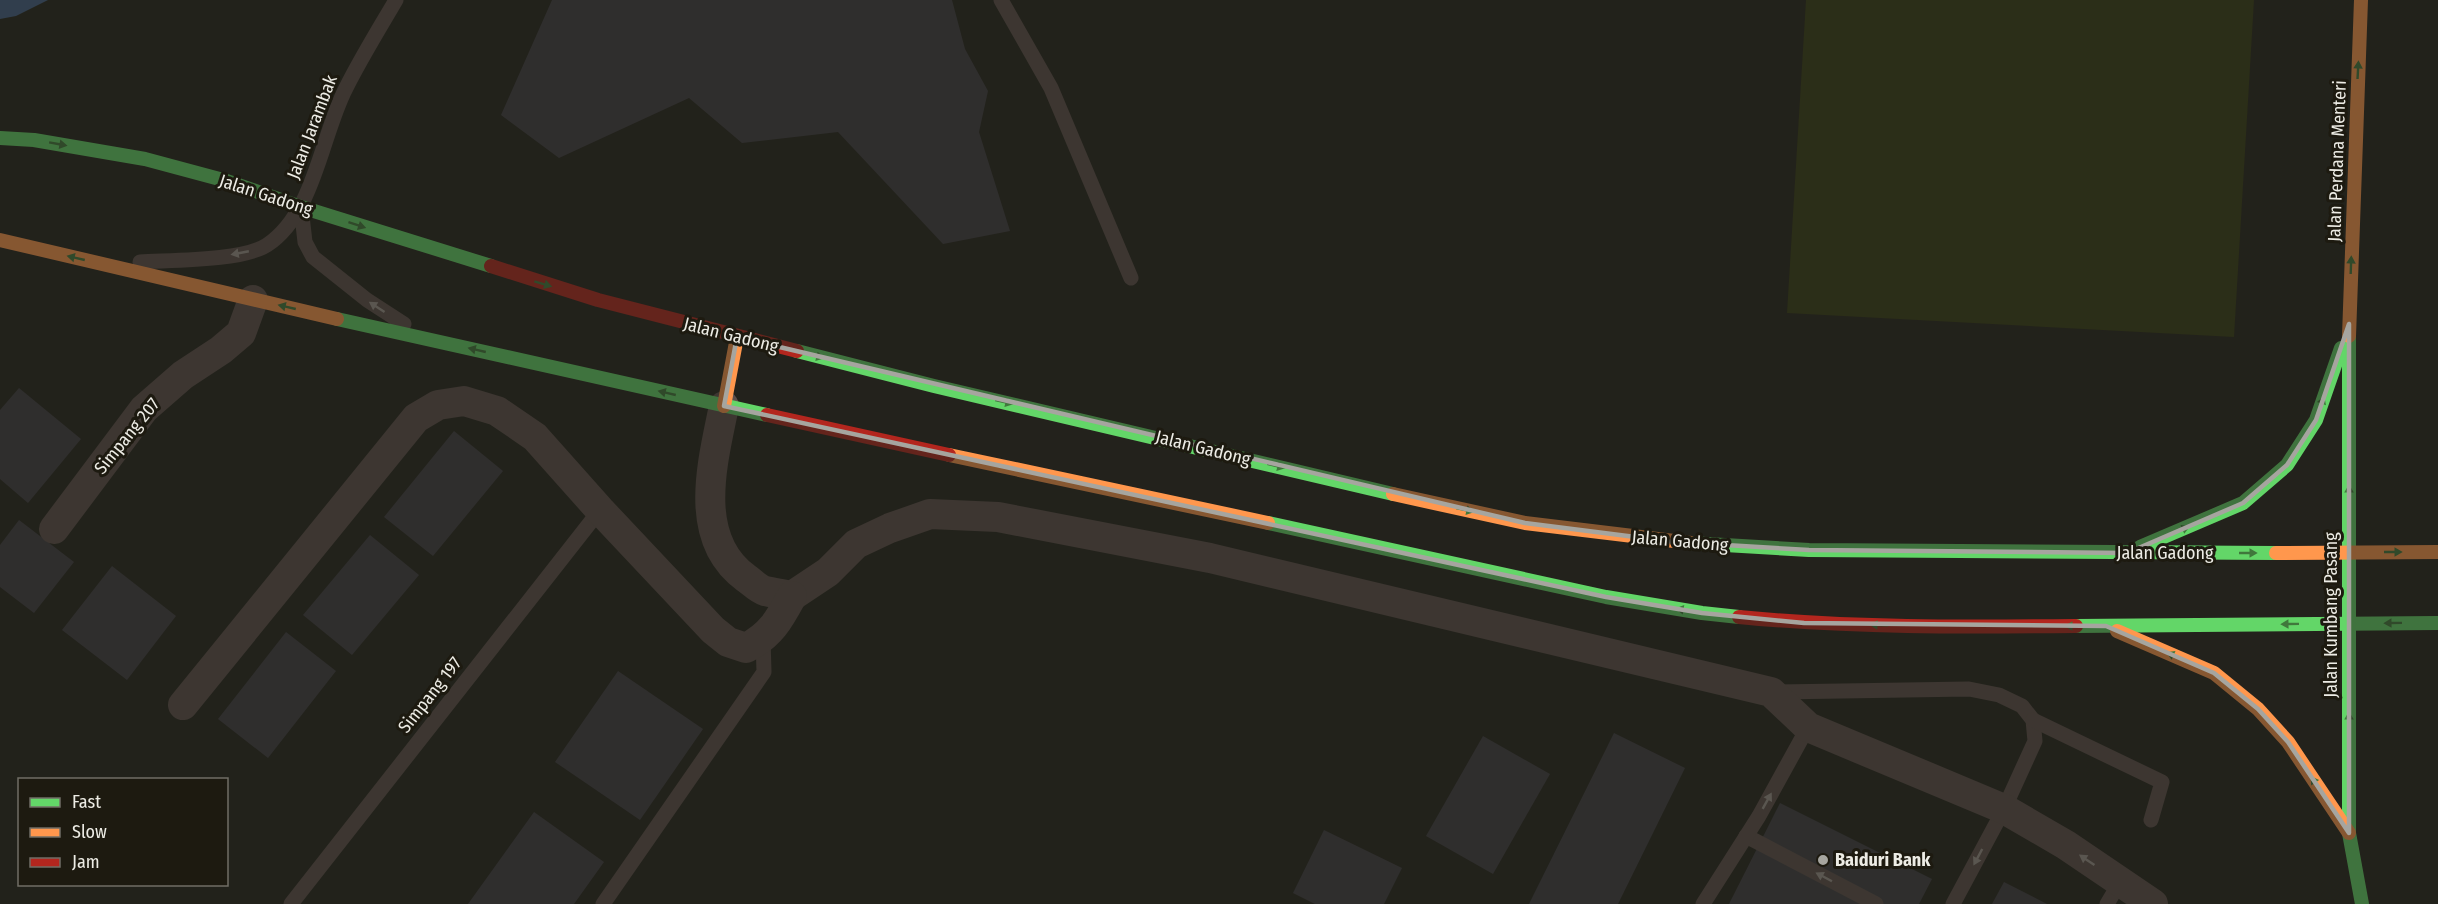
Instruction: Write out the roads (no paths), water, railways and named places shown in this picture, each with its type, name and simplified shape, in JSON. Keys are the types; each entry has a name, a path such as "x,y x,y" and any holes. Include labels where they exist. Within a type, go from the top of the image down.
{"main road":[{"name":"Jalan Perdana Menteri","path":"2349,324 2361,0"},
{"name":"Jalan Gadong","path":"0,138 34,140 145,159 227,181 301,207 598,300 737,337 934,386 1525,523 1675,542 1809,550 2127,553 2438,552"},
{"path":"0,240 253,300 919,449 1169,501 1606,597 1680,609 1804,622 1959,627 2438,623"},
{"name":"Jalan Kumbang Pasang","path":"2349,324 2349,833 2362,904"},
{"path":"2127,553 2243,503 2287,465 2316,420 2349,324"},
{"path":"724,406 737,337"},
{"path":"2106,626 2214,673 2258,709 2288,742 2349,833"}],"street":[{"name":"Simpang 207","path":"54,529 144,409 183,375 221,350 241,333 253,300"},
{"path":"183,705 416,418 438,405 464,401 496,411 535,437 713,630 728,642 746,648 763,639 779,621 792,596 828,572 856,544 890,528 930,514 998,517 1210,558 1772,692 1808,728 2004,809 2066,845 2114,893 2153,904"},
{"path":"724,406 712,467 710,516 720,549 738,572 763,590 792,596"}],"lane":[{"name":"Jalan Jarambak","path":"109,265 244,254 267,245 301,207 345,89 396,0"},
{"path":"1001,0 1051,88 1131,278"},
{"name":"Jalan Jarambak","path":"301,207 305,242 313,257 367,300 426,338"},
{"name":"Simpang 197","path":"291,904 600,510"},
{"path":"603,904 764,672 763,639"},
{"path":"1772,692 1969,689 2000,695 2022,706 2033,720 2162,782 2151,820"},
{"path":"1953,904 2004,809 2035,741 2033,720"},
{"path":"1703,904 1746,836 1808,728"},
{"path":"1746,836 1876,904"}],"water":[{"path":"0,0 48,0 16,16 0,19"}],"place":[{"name":"Baiduri Bank","path":"1823,860"}]}
